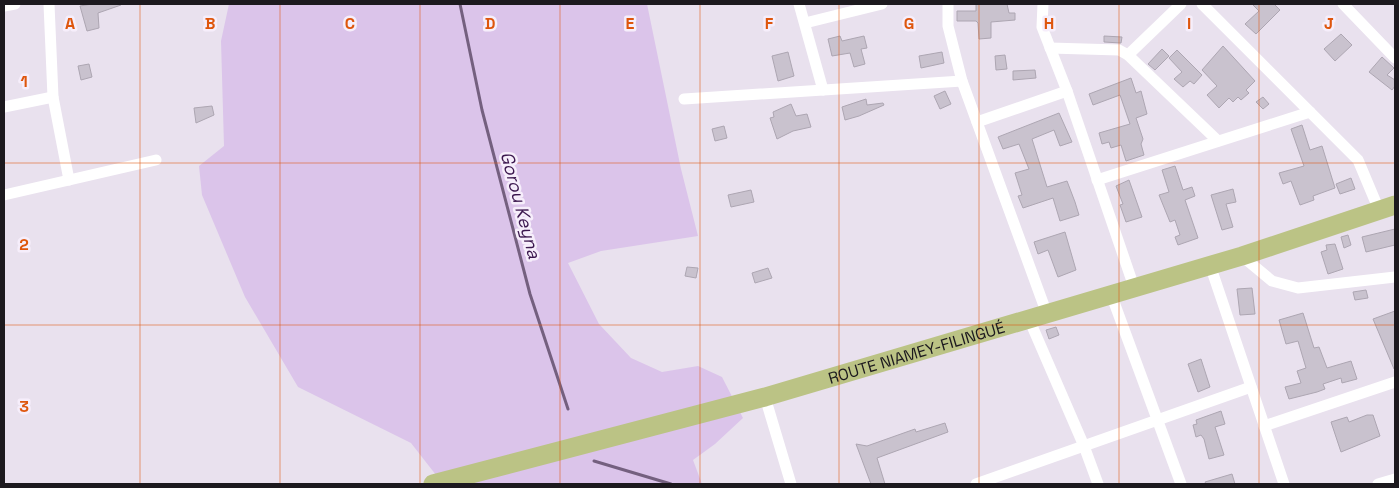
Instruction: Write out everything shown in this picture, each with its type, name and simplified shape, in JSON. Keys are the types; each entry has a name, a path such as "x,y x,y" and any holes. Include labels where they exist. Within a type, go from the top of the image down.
{"main road":[{"name":"ROUTE NIAMEY-FILINGUÉ","path":"433,484 765,397 1242,256 1387,208"}],"street":[{"path":"4,6 15,4"},
{"path":"49,4 53,97 69,180"},
{"path":"800,4 823,90"},
{"path":"805,23 882,4"},
{"path":"948,4 948,26 962,81 1047,314"},
{"path":"1043,4 1042,27 1067,91 1134,288"},
{"path":"1128,55 1181,4"},
{"path":"1202,4 1358,160 1387,208"},
{"path":"1343,4 1395,58"},
{"path":"1050,48 1119,50 1128,55 1218,141"},
{"path":"684,99 962,81"},
{"path":"977,122 1067,91"},
{"path":"4,107 53,97"},
{"path":"1097,180 1310,112"},
{"path":"4,195 156,160"},
{"path":"1242,256 1272,281 1298,288 1395,277"},
{"path":"1210,265 1284,484"},
{"path":"1111,294 1181,484"},
{"path":"1029,319 1084,446 1098,484"},
{"path":"1264,426 1395,382"},
{"path":"976,484 1251,387"},
{"path":"765,397 791,484"},
{"path":"1378,484 1395,479"}],"shaded area":[{"path":"229,4 647,4 681,169 698,236 601,251 568,263 599,324 631,358 662,372 698,366 722,377 743,418 715,444 693,460 702,484 443,484 411,443 298,387 245,297 202,195 199,166 224,146 221,41"}],"building":[{"path":"92,4 121,5 98,13 99,28 87,31 80,6"},
{"path":"976,4 1007,4 1009,13 1015,13 1015,20 991,22 991,38 979,39 978,23 976,21 957,21 957,11 976,11"},
{"path":"1252,4 1274,4 1280,10 1256,34 1245,24 1259,11"},
{"path":"1341,34 1352,45 1335,61 1324,49"},
{"path":"840,36 842,41 864,36 867,48 861,49 865,64 854,67 850,53 832,56 828,39"},
{"path":"1104,36 1122,37 1121,43 1104,42"},
{"path":"1223,46 1255,81 1246,90 1249,93 1241,100 1238,97 1233,102 1229,98 1219,108 1207,95 1217,86 1202,70"},
{"path":"1162,49 1169,56 1155,70 1148,64"},
{"path":"1177,50 1202,75 1194,84 1190,81 1183,87 1174,79 1182,72 1169,58"},
{"path":"788,52 794,76 778,81 772,56"},
{"path":"942,52 944,63 921,68 919,56"},
{"path":"1005,55 1007,69 996,70 995,56"},
{"path":"1382,57 1394,68 1387,75 1395,80 1395,86 1392,90 1369,72"},
{"path":"89,64 92,77 81,80 78,66"},
{"path":"1035,70 1036,78 1013,80 1013,71"},
{"path":"1131,78 1136,93 1141,91 1147,114 1136,118 1143,139 1141,144 1144,155 1126,161 1121,145 1111,148 1109,142 1102,144 1099,133 1130,124 1120,95 1093,105 1089,94"},
{"path":"945,91 951,104 940,109 934,96"},
{"path":"1263,97 1269,104 1263,109 1256,102"},
{"path":"866,99 867,105 883,103 884,105 845,120 842,107"},
{"path":"791,104 796,116 807,114 811,127 793,131 777,139 770,118 774,117 773,112"},
{"path":"212,106 214,115 196,123 194,108"},
{"path":"1059,113 1072,142 1060,146 1054,130 1032,139 1047,187 1067,181 1075,202 1079,215 1060,221 1053,198 1023,208 1018,196 1022,195 1015,173 1029,169 1019,144 1003,149 998,137"},
{"path":"1302,125 1310,150 1322,146 1335,188 1313,196 1314,200 1300,205 1291,181 1283,184 1279,173 1304,166 1291,129"},
{"path":"724,126 727,138 715,141 712,129"},
{"path":"1175,166 1183,190 1192,187 1195,196 1185,200 1198,238 1178,245 1175,237 1180,235 1175,220 1170,222 1159,195 1169,192 1162,170"},
{"path":"1351,178 1355,189 1340,194 1336,184"},
{"path":"1129,180 1142,217 1126,222 1120,205 1123,204 1116,186"},
{"path":"1233,189 1236,202 1226,204 1233,227 1222,230 1211,195"},
{"path":"751,190 754,202 731,207 728,195"},
{"path":"1395,229 1395,245 1366,252 1362,237"},
{"path":"1065,232 1076,270 1058,277 1048,250 1038,254 1034,242"},
{"path":"1348,235 1351,245 1344,248 1341,237"},
{"path":"1335,244 1343,269 1328,274 1321,252 1327,250 1326,245"},
{"path":"687,267 698,268 696,278 685,276"},
{"path":"768,268 772,278 755,283 752,273"},
{"path":"1252,288 1255,314 1240,315 1237,289"},
{"path":"1366,290 1368,298 1355,300 1353,292"},
{"path":"1395,311 1395,369 1394,369 1373,319"},
{"path":"1303,313 1314,348 1319,347 1327,368 1351,361 1357,379 1342,383 1341,378 1323,384 1325,389 1289,399 1285,387 1301,383 1297,371 1306,368 1298,341 1286,344 1279,320"},
{"path":"1056,327 1059,335 1049,339 1046,330"},
{"path":"1201,359 1210,387 1198,392 1188,364"},
{"path":"1221,411 1225,424 1215,427 1224,455 1209,459 1204,439 1201,435 1196,437 1193,425 1197,424 1196,420"},
{"path":"1367,415 1373,415 1380,436 1341,452 1331,422 1347,417 1349,422"},
{"path":"945,423 948,432 877,458 885,484 871,484 856,444 867,446 915,429 916,432"},
{"path":"1232,474 1235,484 1206,484 1205,482"}],"waterway":[{"name":"Gorou Keyna","path":"460,4 482,110 530,294 568,409"},
{"path":"594,461 671,484"}]}
